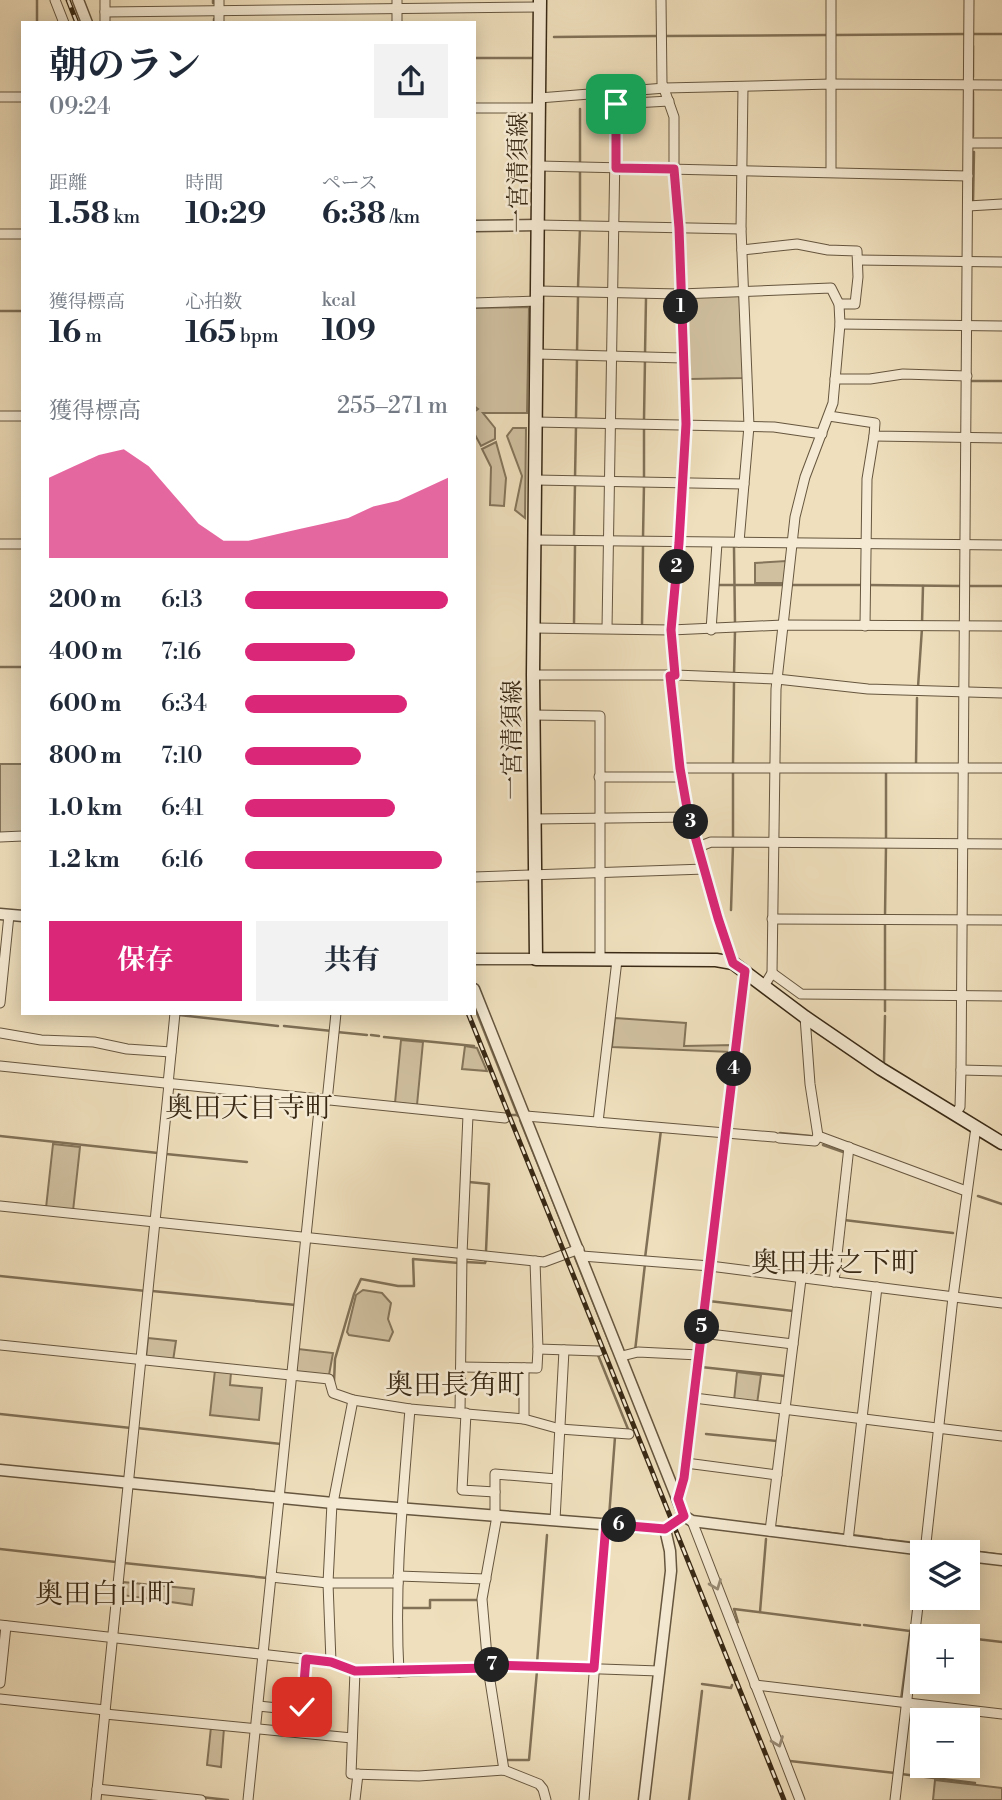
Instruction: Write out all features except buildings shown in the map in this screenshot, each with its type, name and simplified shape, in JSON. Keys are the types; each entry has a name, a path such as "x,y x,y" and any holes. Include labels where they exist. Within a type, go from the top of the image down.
{"main road":[{"name":"一宮清須線","path":"536,959 533,675 540,3"},
{"path":"536,959 716,960 733,963 881,1069 1002,1143"}],"street":[{"path":"55,0 63,21"},
{"path":"78,0 86,21"},
{"path":"105,0 105,21"},
{"path":"219,0 219,21"},
{"path":"661,0 662,83 674,117 686,424 671,630 680,773 698,847 733,963"},
{"path":"831,0 831,172"},
{"path":"955,1114 960,1107 961,1070 969,0"},
{"path":"105,12 540,3"},
{"path":"476,108 665,88 832,84 1002,85"},
{"path":"739,542 749,426 741,229 743,87"},
{"path":"607,628 616,93"},
{"path":"0,97 21,97"},
{"path":"616,104 669,101"},
{"path":"969,143 1002,143"},
{"path":"539,166 968,176"},
{"path":"968,206 1002,204"},
{"path":"476,226 741,229"},
{"path":"0,234 21,234"},
{"path":"742,250 797,244 828,250 857,251 855,304 839,304"},
{"path":"858,260 1002,262"},
{"path":"476,303 538,296 831,288 839,304 840,324 830,416 805,477 795,517 777,679 772,973 764,986"},
{"path":"840,324 1002,326"},
{"path":"537,355 683,358"},
{"path":"835,379 870,379 903,374 967,376"},
{"path":"0,416 21,416"},
{"path":"830,416 875,423 867,478 865,626"},
{"path":"536,422 774,427 822,434"},
{"path":"874,436 1002,438"},
{"path":"536,480 744,484"},
{"path":"535,540 1002,545"},
{"path":"711,630 717,543"},
{"path":"0,544 21,544"},
{"path":"534,628 711,630 783,625 1002,626"},
{"path":"533,675 777,679 868,689 1002,693"},
{"path":"533,715 600,716 600,960"},
{"path":"599,777 774,768 1002,768"},
{"path":"534,819 690,817"},
{"path":"0,836 21,836"},
{"path":"698,847 710,842 1002,844"},
{"path":"476,877 705,869"},
{"path":"0,1003 5,914"},
{"path":"772,919 1002,920"},
{"path":"476,959 536,959"},
{"path":"598,1122 617,960"},
{"path":"678,1499 686,1463 745,971"},
{"path":"772,973 801,994 1002,996"},
{"path":"476,994 800,1800"},
{"path":"96,1800 175,1015"},
{"path":"248,1800 306,1238 336,1015"},
{"path":"526,1116 815,1141 818,1136 808,1070 805,1017"},
{"path":"0,1033 41,1040 94,1042 127,1049 171,1052"},
{"path":"0,1066 505,1118"},
{"path":"961,1070 1002,1071"},
{"path":"468,1115 462,1254 462,1490 495,1492"},
{"path":"926,1540 953,1297 976,1127"},
{"path":"818,1136 966,1191"},
{"path":"834,1282 849,1147"},
{"path":"0,1206 544,1262 581,1252 1002,1303"},
{"path":"461,1367 537,1368 535,1261"},
{"path":"770,1531 800,1279"},
{"path":"848,1541 877,1287"},
{"path":"701,1333 793,1344"},
{"path":"0,1345 329,1379 333,1392 353,1401 524,1419 560,1429 629,1434"},
{"path":"538,1349 599,1351"},
{"path":"555,1520 564,1350"},
{"path":"622,1356 638,1352 699,1355"},
{"path":"524,1368 524,1419"},
{"path":"694,1398 1002,1436"},
{"path":"331,1662 328,1583 332,1503 353,1401"},
{"path":"399,1672 400,1508 410,1409"},
{"path":"686,1463 777,1475"},
{"path":"0,1470 332,1503 665,1529 688,1518 910,1549"},
{"path":"504,1770 488,1667 482,1599 496,1516 495,1474 557,1479"},
{"path":"584,1800 606,1524"},
{"path":"644,1800 671,1571 665,1529"},
{"path":"980,1557 1002,1560"},
{"path":"271,1577 328,1583 486,1579"},
{"path":"895,1800 918,1610"},
{"path":"0,1683 3,1626 331,1662 355,1671 399,1672 488,1667 659,1671"},
{"path":"258,1706 298,1710 302,1707 306,1659"},
{"path":"355,1671 351,1774 419,1776 504,1770 538,1784 543,1789 546,1800"},
{"path":"755,1685 1002,1714"},
{"path":"0,1699 352,1738"},
{"path":"355,1800 358,1774"},
{"path":"97,1789 201,1800"}],"shaded area":[{"path":"740,294 744,378 690,379 687,297"},
{"path":"529,307 527,413 483,413 495,428 495,439 481,446 476,437 476,308"},
{"path":"513,428 526,428 525,518 515,510 522,476 507,436"},
{"path":"496,442 506,478 504,506 490,505 491,467 482,449"},
{"path":"786,561 785,583 755,583 755,563"},
{"path":"0,764 21,764 21,834 0,835"},
{"path":"615,1018 686,1023 684,1046 733,1045 731,1052 612,1047"},
{"path":"401,1040 423,1042 417,1105 395,1103"},
{"path":"465,1046 477,1048 487,1071 462,1069"},
{"path":"53,1144 80,1147 73,1211 46,1208"},
{"path":"363,1290 382,1293 391,1303 388,1319 393,1332 389,1341 349,1335 347,1332 356,1295"},
{"path":"148,1338 176,1341 173,1361 146,1358"},
{"path":"298,1349 333,1353 329,1375 296,1374"},
{"path":"215,1370 231,1372 230,1385 262,1388 259,1420 210,1415"},
{"path":"737,1372 761,1375 757,1404 734,1401"},
{"path":"123,1582 194,1589 192,1605 122,1595"},
{"path":"211,1727 224,1728 221,1767 207,1765"},
{"path":"935,1780 1002,1788 1002,1800 933,1800"}],"waterway":[{"path":"37,0 37,21"},
{"path":"835,35 965,34"},
{"path":"973,34 1002,34"},
{"path":"666,36 827,35"},
{"path":"554,37 657,36"},
{"path":"973,46 973,77"},
{"path":"476,58 533,58"},
{"path":"973,92 973,136"},
{"path":"580,109 580,163"},
{"path":"973,203 974,152"},
{"path":"580,171 580,222"},
{"path":"578,288 580,228"},
{"path":"577,352 578,297"},
{"path":"645,354 646,298"},
{"path":"0,311 21,311"},
{"path":"576,417 577,358"},
{"path":"644,419 645,359"},
{"path":"971,381 1002,381"},
{"path":"575,478 576,426"},
{"path":"644,428 644,479"},
{"path":"574,537 575,484"},
{"path":"643,538 644,484"},
{"path":"574,624 575,545"},
{"path":"642,625 643,546"},
{"path":"734,548 735,625"},
{"path":"719,585 784,585"},
{"path":"792,585 862,585"},
{"path":"867,585 960,586"},
{"path":"922,624 923,586"},
{"path":"968,586 1002,586"},
{"path":"918,687 922,628"},
{"path":"734,675 735,630"},
{"path":"0,667 21,667"},
{"path":"733,764 734,682"},
{"path":"916,764 917,698"},
{"path":"733,769 733,839"},
{"path":"886,770 886,840"},
{"path":"731,910 733,845"},
{"path":"885,916 886,846"},
{"path":"885,922 885,992"},
{"path":"885,998 885,1011"},
{"path":"476,1011 518,1116"},
{"path":"179,1015 278,1026"},
{"path":"884,1062 885,1016"},
{"path":"284,1026 332,1031"},
{"path":"337,1032 367,1035"},
{"path":"371,1035 379,1036"},
{"path":"384,1037 474,1046"},
{"path":"505,1115 518,1115"},
{"path":"520,1120 572,1248"},
{"path":"645,1258 661,1130"},
{"path":"780,1133 811,1136"},
{"path":"0,1136 158,1153"},
{"path":"823,1145 846,1153"},
{"path":"166,1154 247,1162"},
{"path":"469,1182 489,1184 486,1251"},
{"path":"978,1196 1002,1204"},
{"path":"844,1220 953,1233"},
{"path":"574,1255 612,1349"},
{"path":"334,1382 335,1359 361,1279 414,1286 413,1259 459,1263"},
{"path":"465,1262 485,1263 486,1260"},
{"path":"635,1351 645,1264"},
{"path":"0,1276 146,1291"},
{"path":"152,1291 296,1305"},
{"path":"709,1301 793,1311"},
{"path":"598,1355 628,1429"},
{"path":"701,1367 785,1376"},
{"path":"0,1414 131,1428"},
{"path":"137,1428 281,1444"},
{"path":"706,1434 777,1441"},
{"path":"609,1517 615,1437"},
{"path":"774,1526 847,1535"},
{"path":"537,1663 547,1535"},
{"path":"852,1535 882,1539"},
{"path":"760,1612 766,1539"},
{"path":"890,1540 910,1542"},
{"path":"0,1549 116,1562"},
{"path":"980,1552 1002,1555"},
{"path":"124,1563 267,1578"},
{"path":"400,1608 430,1608 430,1600 478,1600"},
{"path":"738,1622 734,1609 860,1625"},
{"path":"864,1625 910,1631"},
{"path":"0,1635 1,1630"},
{"path":"901,1700 910,1633"},
{"path":"980,1639 1002,1642"},
{"path":"234,1647 255,1649"},
{"path":"506,1760 529,1760 537,1671 587,1673"},
{"path":"702,1684 731,1688 732,1685"},
{"path":"689,1800 702,1691"},
{"path":"790,1761 895,1773"},
{"path":"901,1774 975,1783"},
{"path":"201,1797 228,1800"}],"railway":[{"path":"68,0 76,21"},
{"path":"469,1015 784,1800"}],"district":[{"name":"奥田天目寺町","path":"249,1107"},
{"name":"奥田井之下町","path":"835,1262"},
{"name":"奥田長角町","path":"455,1384"},
{"name":"奥田白山町","path":"105,1593"}],"route":[{"path":"302,1707 306,1659 331,1662 355,1671 488,1668 488,1665 594,1668 606,1524 665,1529 684,1516 678,1499 684,1478 745,971 733,963 687,808 670,676 675,675 671,630 686,424 679,228 674,169 616,168 616,104"}]}
